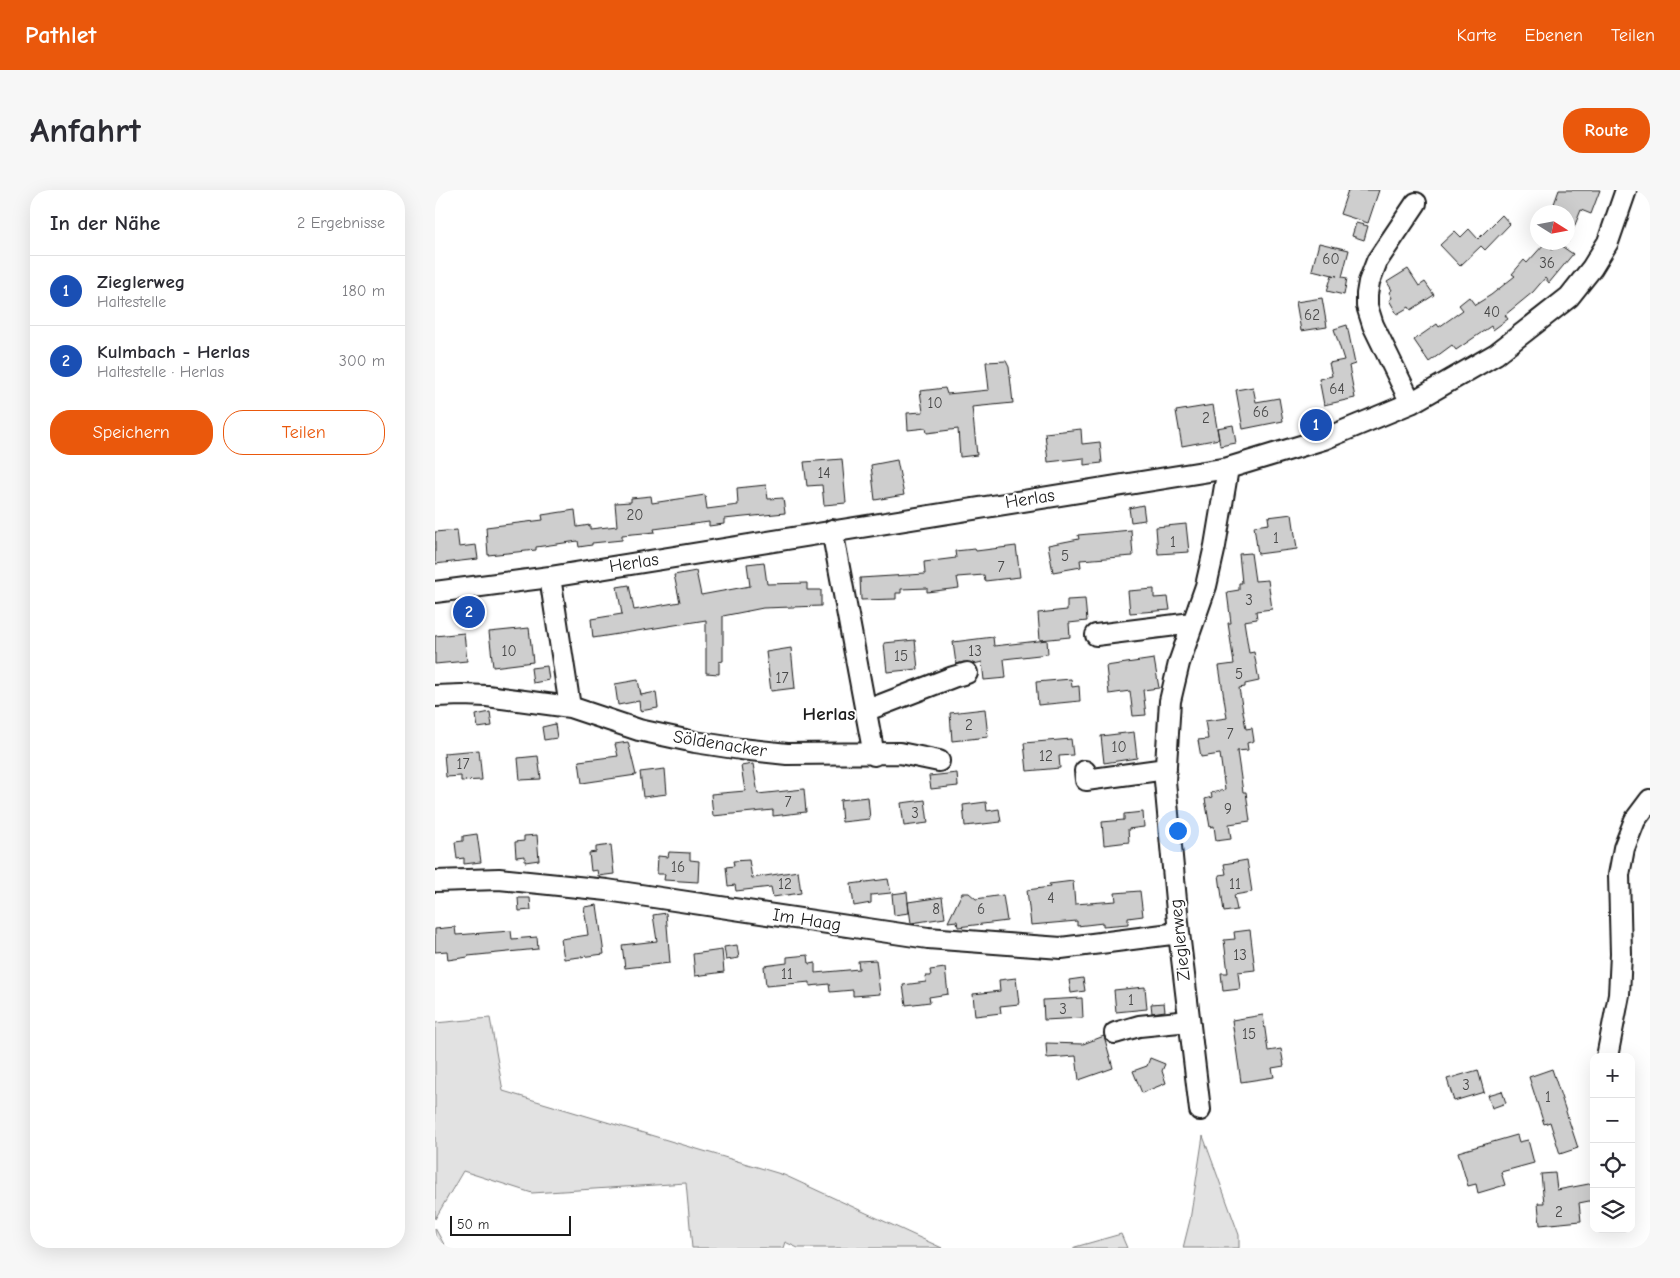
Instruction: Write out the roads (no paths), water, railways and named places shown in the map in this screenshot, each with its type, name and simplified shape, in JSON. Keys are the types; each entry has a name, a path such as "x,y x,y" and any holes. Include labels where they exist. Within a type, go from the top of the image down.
{"street":[{"name":"Herlas","path":"435,592 550,577 1228,468 1324,439 1411,403 1496,354 1569,297 1592,268 1608,242 1626,190"},
{"path":"1411,403 1373,325 1367,306 1367,294 1369,282 1377,261 1416,203"},
{"name":"Zieglerweg","path":"1200,1110 1179,933 1165,781 1170,701 1179,663 1206,586 1215,546 1228,468"},
{"path":"833,530 874,755"},
{"path":"550,577 569,707"},
{"path":"1096,635 1192,623"},
{"path":"865,712 967,673"},
{"name":"Söldenacker","path":"435,696 487,696 569,707 639,730 695,742 741,749 787,754 874,755 900,753 939,761"},
{"path":"1085,771 1086,780 1166,769"},
{"path":"1608,1053 1619,995 1621,954 1619,875 1623,848 1635,820 1650,800"},
{"name":"Im Haag","path":"435,880 499,879 597,889 928,938 1061,948 1179,933"},
{"path":"1115,1033 1139,1026 1189,1021"}],"place":[{"name":"Zieglerweg","path":"1316,425"},
{"name":"Kulmbach - Herlas","path":"469,612"}],"district":[{"name":"Herlas","path":"829,714"}]}
